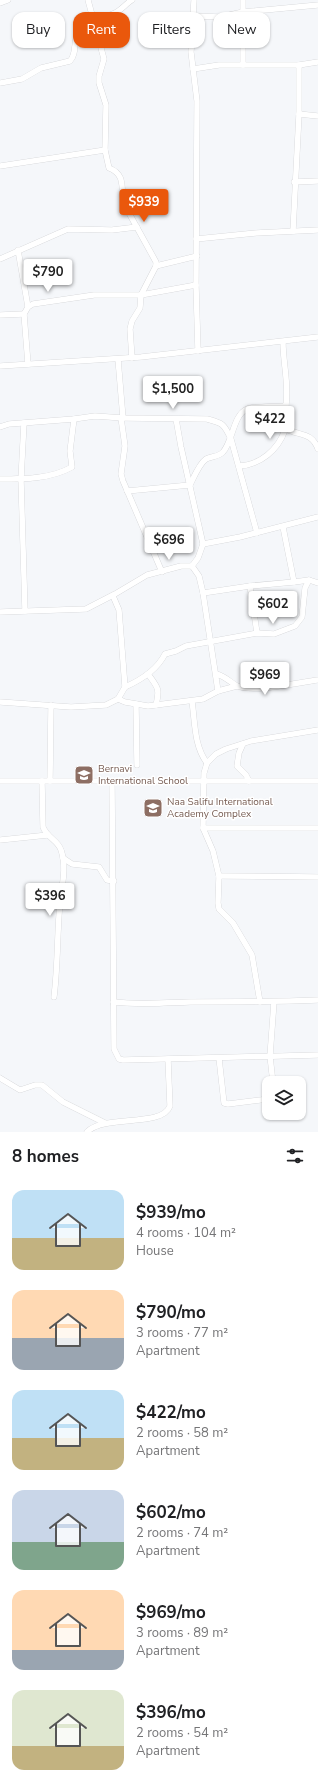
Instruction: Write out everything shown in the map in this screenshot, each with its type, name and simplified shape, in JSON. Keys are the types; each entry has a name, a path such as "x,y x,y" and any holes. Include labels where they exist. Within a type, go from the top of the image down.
{"street":[{"path":"0,3 8,0"},
{"path":"88,0 91,12"},
{"path":"118,12 132,0"},
{"path":"193,12 194,0"},
{"path":"243,0 243,12 318,5"},
{"path":"0,83 22,79 41,68 70,62 73,58 74,48"},
{"path":"101,48 104,59 99,76 99,83 106,106 105,150 110,168 119,174 122,184 121,193 124,204 153,256 156,266 141,295 140,308 132,322 130,329 132,358"},
{"path":"191,48 197,100 196,285 198,351"},
{"path":"243,48 243,65"},
{"path":"193,69 243,65 299,65 318,62"},
{"path":"293,231 294,182 299,114 299,65"},
{"path":"299,114 318,116"},
{"path":"0,166 105,150"},
{"path":"294,182 318,181"},
{"path":"0,259 68,229 112,230 137,227"},
{"path":"196,239 318,230"},
{"path":"18,250 28,307"},
{"path":"156,266 196,256"},
{"path":"28,364 24,314 28,307 34,304 94,295 141,295 196,285"},
{"path":"0,315 24,314"},
{"path":"0,366 132,358 318,337"},
{"path":"239,466 249,465 269,454 277,446 286,428 287,379 283,342"},
{"path":"118,359 125,446 122,474 127,491 162,572"},
{"path":"190,485 203,462 221,453 231,439 238,416 247,410 286,405"},
{"path":"0,427 24,423 74,420 95,416 122,418 207,419 219,422 225,425 231,439 257,533"},
{"path":"176,419 203,544 198,558 192,566"},
{"path":"0,479 21,479 52,475 64,472 72,467 70,451 74,420"},
{"path":"24,423 21,479 25,611"},
{"path":"286,428 294,433 306,435 315,440 318,449"},
{"path":"127,491 190,485"},
{"path":"203,544 257,533 318,517"},
{"path":"282,527 294,582"},
{"path":"0,612 86,609 113,596 147,575 181,566 192,566"},
{"path":"192,566 199,576 203,593 212,641 218,691"},
{"path":"125,686 137,682 148,674 165,654 186,646 257,633 274,634 295,626 302,617 305,588 309,580"},
{"path":"203,593 250,586 309,580 318,583"},
{"path":"250,586 257,633"},
{"path":"0,702 71,707 106,705 118,699 125,686 119,610 113,596"},
{"path":"148,674 155,682 159,692 156,706"},
{"path":"216,674 222,675 237,686"},
{"path":"118,699 136,704 156,706 208,697 218,691 237,686 272,687 318,680"},
{"path":"192,700 198,745 202,757 207,763"},
{"path":"136,704 137,765"},
{"path":"50,781 51,705"},
{"path":"260,1002 252,955 233,924 219,909 219,876 213,851 203,828 203,782 207,763 216,754 243,744 290,733 318,730"},
{"path":"243,744 239,752 237,766 246,775 249,782"},
{"path":"0,781 318,782"},
{"path":"42,781 44,827 48,836 57,842 63,858 57,977 54,997"},
{"path":"112,781 114,881 114,1049 119,1059 318,1055"},
{"path":"203,828 318,828"},
{"path":"0,840 48,836"},
{"path":"63,858 72,864 99,867 107,880 114,881"},
{"path":"219,876 318,877"},
{"path":"114,1002 133,1005 318,1000"},
{"path":"272,1076 270,1056 274,1002"},
{"path":"219,1058 224,1103 243,1103 262,1100"},
{"path":"86,1132 92,1128 105,1124 159,1116 169,1109 168,1059"},
{"path":"0,1078 20,1090 35,1085 42,1085 63,1102 105,1124"}],"place":[{"name":"Bernavi International School","path":"84,775"},
{"name":"Naa Salifu International Academy Complex","path":"153,808"}]}
